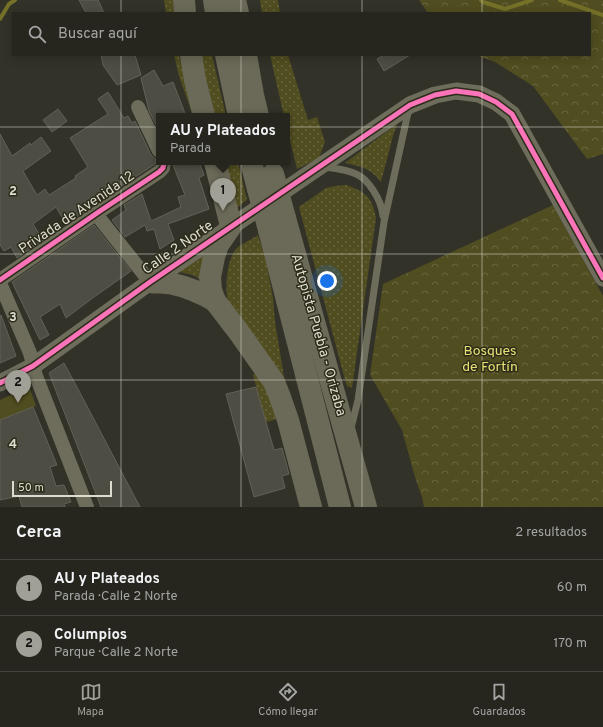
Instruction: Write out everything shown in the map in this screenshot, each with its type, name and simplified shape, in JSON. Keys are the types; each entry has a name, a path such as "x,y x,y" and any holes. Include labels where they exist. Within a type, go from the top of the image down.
{"highway":[{"path":"184,0 185,12"},
{"path":"214,0 216,12"},
{"path":"235,0 238,12"},
{"path":"191,56 195,80 203,113"},
{"path":"226,56 238,113"},
{"path":"246,56 257,113"},
{"path":"216,165 231,226 218,245 214,257 210,277 211,290 215,301 274,382 288,420 311,507"},
{"name":"Autopista Puebla - Orizaba","path":"255,165 267,175 340,507"},
{"name":"Autopista Puebla - Orizaba","path":"277,224 348,440 366,507"},
{"path":"150,282 173,284 190,288 215,301"},
{"path":"359,481 375,507"}],"street":[{"name":"Calle 2 Norte","path":"0,383 33,366 150,282 410,105 435,95 456,91 479,94 496,102 512,114 602,275"},
{"path":"138,107 156,145"},
{"name":"Privada de Avenida 12","path":"0,282 96,214 159,172 163,165"},
{"path":"96,214 150,282"},
{"path":"0,282 30,353 33,366 87,507"}],"lane":[{"path":"348,440 358,400 384,222 410,105"},
{"path":"319,166 343,170 356,174 365,180 378,197 382,206 384,222"}],"green space":[{"path":"164,0 173,0 174,12 166,12"},
{"path":"260,0 278,0 280,12 262,12"},
{"path":"419,0 603,0 603,154 587,159 533,86 495,62 479,56 591,56 591,12 427,12"},
{"path":"174,56 179,56 194,113 192,113 179,76"},
{"path":"197,56 212,56 225,113 209,113"},
{"path":"270,56 288,56 308,120 317,117 325,142 319,158 297,169 290,140 290,113 283,113"},
{"path":"397,124 381,182 369,171 345,163"},
{"path":"224,165 239,165 247,200 236,208"},
{"path":"346,185 359,190 367,196 370,200 376,218 352,388 347,386 345,380 299,207 326,188"},
{"name":"Bosques de Fortín","path":"553,205 603,296 603,507 424,507 402,430 370,375 383,284"},
{"path":"258,235 266,261 273,298 275,322 285,383 262,346 232,309 228,301 226,286 228,269 232,255 242,244"},
{"path":"205,255 203,281 197,277 178,272"},
{"path":"255,374 274,397 280,418 266,422 253,375"},
{"path":"29,386 36,406 0,420 0,400"}],"building":[{"path":"79,0 98,0 104,12 85,12"},
{"path":"101,56 135,56 141,75 117,85 103,65"},
{"path":"382,56 408,56 384,71 377,59"},
{"path":"154,70 163,86 173,82 185,113 156,113 156,125 149,111 141,78"},
{"path":"108,92 124,118 128,116 132,123 135,121 151,155 156,159 155,164 117,189 116,185 87,200 91,207 66,224 56,207 33,224 43,240 17,258 11,247 4,251 0,245 0,134 12,156 30,143 31,145 41,137 51,151 23,171 37,195 45,189 49,195 76,178 75,176 88,167 70,138 108,114 98,99"},
{"path":"58,109 67,121 52,132 43,120"},
{"path":"173,165 200,165 204,175 199,178 209,209 168,224 174,240 160,249 154,229 147,231 145,225 125,237 112,220 126,210 124,205 142,194 151,221 181,207 178,197 185,195"},
{"path":"94,225 131,271 66,318 60,304 40,317 49,335 40,340 12,282"},
{"path":"1,315 16,356 0,363 0,316"},
{"path":"64,363 140,507 101,507 49,373"},
{"path":"256,387 274,450 282,448 289,474 282,476 285,488 254,497 226,394"},
{"path":"33,407 57,465 50,467 56,486 64,485 71,502 64,504 65,507 22,507 19,496 0,500 0,420"}],"waterway":[{"path":"0,19 9,4 15,0"},
{"path":"481,0 505,9 532,0"},
{"path":"560,0 603,15"}],"cycle path":[{"path":"0,383 33,366 150,282 410,105 435,95 456,91 479,94 496,102 512,114 603,278"},
{"path":"0,280 159,172 163,168 164,165"}],"place":[{"name":"AU y Plateados","path":"223,211"},
{"name":"Columpios","path":"18,403"}]}
